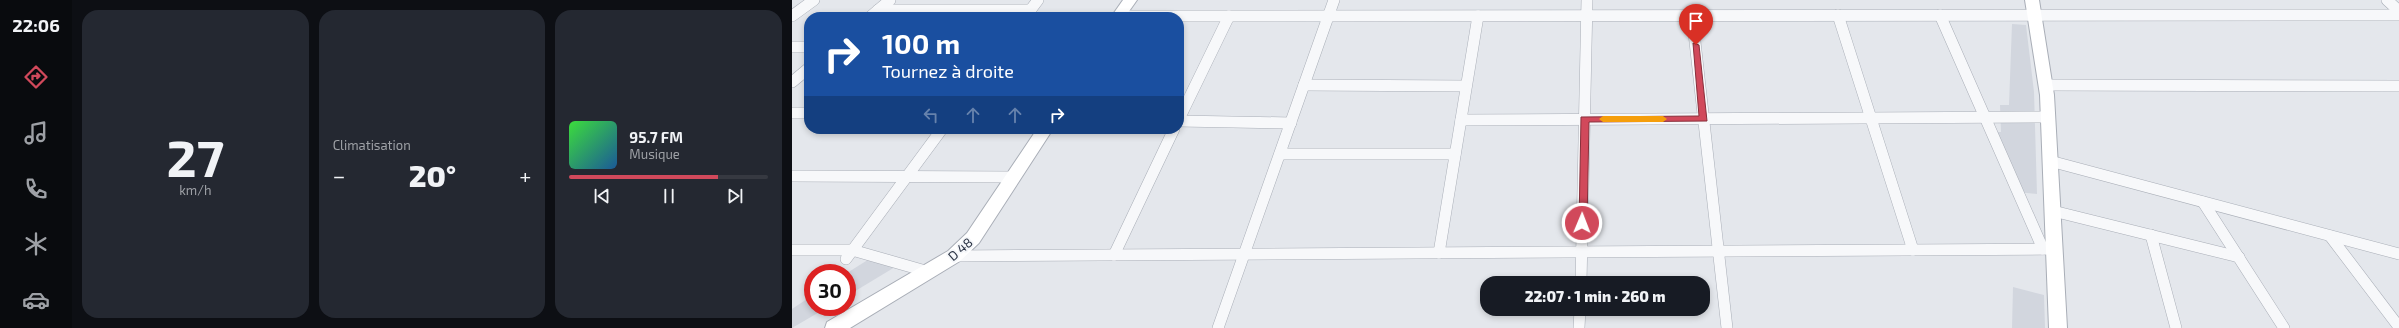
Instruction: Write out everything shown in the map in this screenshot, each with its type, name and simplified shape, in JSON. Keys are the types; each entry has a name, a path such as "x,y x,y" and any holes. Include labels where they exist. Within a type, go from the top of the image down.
{"street":[{"path":"792,16 814,0"},
{"path":"876,12 890,0"},
{"path":"1029,12 1038,0"},
{"path":"1122,12 1130,0"},
{"path":"1218,328 1334,0"},
{"path":"1581,276 1587,0"},
{"path":"2387,0 2399,11"},
{"path":"1184,16 1940,15 2034,7 2399,15"},
{"path":"2034,7 2046,84 2053,211 2049,249 2058,328"},
{"path":"878,10 978,12"},
{"path":"1692,15 1727,328"},
{"path":"1838,15 1913,250"},
{"path":"1940,15 1985,118 2049,249"},
{"path":"1184,110 1229,16"},
{"path":"1439,253 1478,16"},
{"path":"792,47 804,47"},
{"path":"792,82 804,72"},
{"path":"2046,84 2399,86"},
{"path":"1304,86 1466,86"},
{"path":"792,113 804,113"},
{"path":"1461,120 2048,117"},
{"path":"1184,120 1291,123"},
{"path":"849,254 938,134"},
{"name":"D 48","path":"834,328 954,256 973,238 1042,134"},
{"path":"1114,255 1172,134"},
{"path":"1280,154 1455,154"},
{"path":"2050,160 2399,254"},
{"path":"792,176 1013,177"},
{"path":"2203,202 2284,328"},
{"path":"2053,211 2239,257"},
{"path":"2151,236 2176,328"},
{"path":"2330,236 2399,327"},
{"path":"954,256 2049,249"},
{"path":"792,250 849,254 929,272"},
{"path":"1580,316 1580,328"}],"shaded area":[{"path":"2012,24 2026,25 2034,92 2037,194 2018,192 1992,132 2001,132 2000,105 2009,105"},
{"path":"874,256 900,264 856,291 856,267"},
{"path":"2013,287 2044,295 2045,328 2012,328"},
{"path":"804,301 804,316 813,316 792,328 792,309"}],"slow traffic":[{"path":"1603,119 1663,119"}],"route":[{"path":"1582,223 1584,119 1704,119 1696,45"}]}
